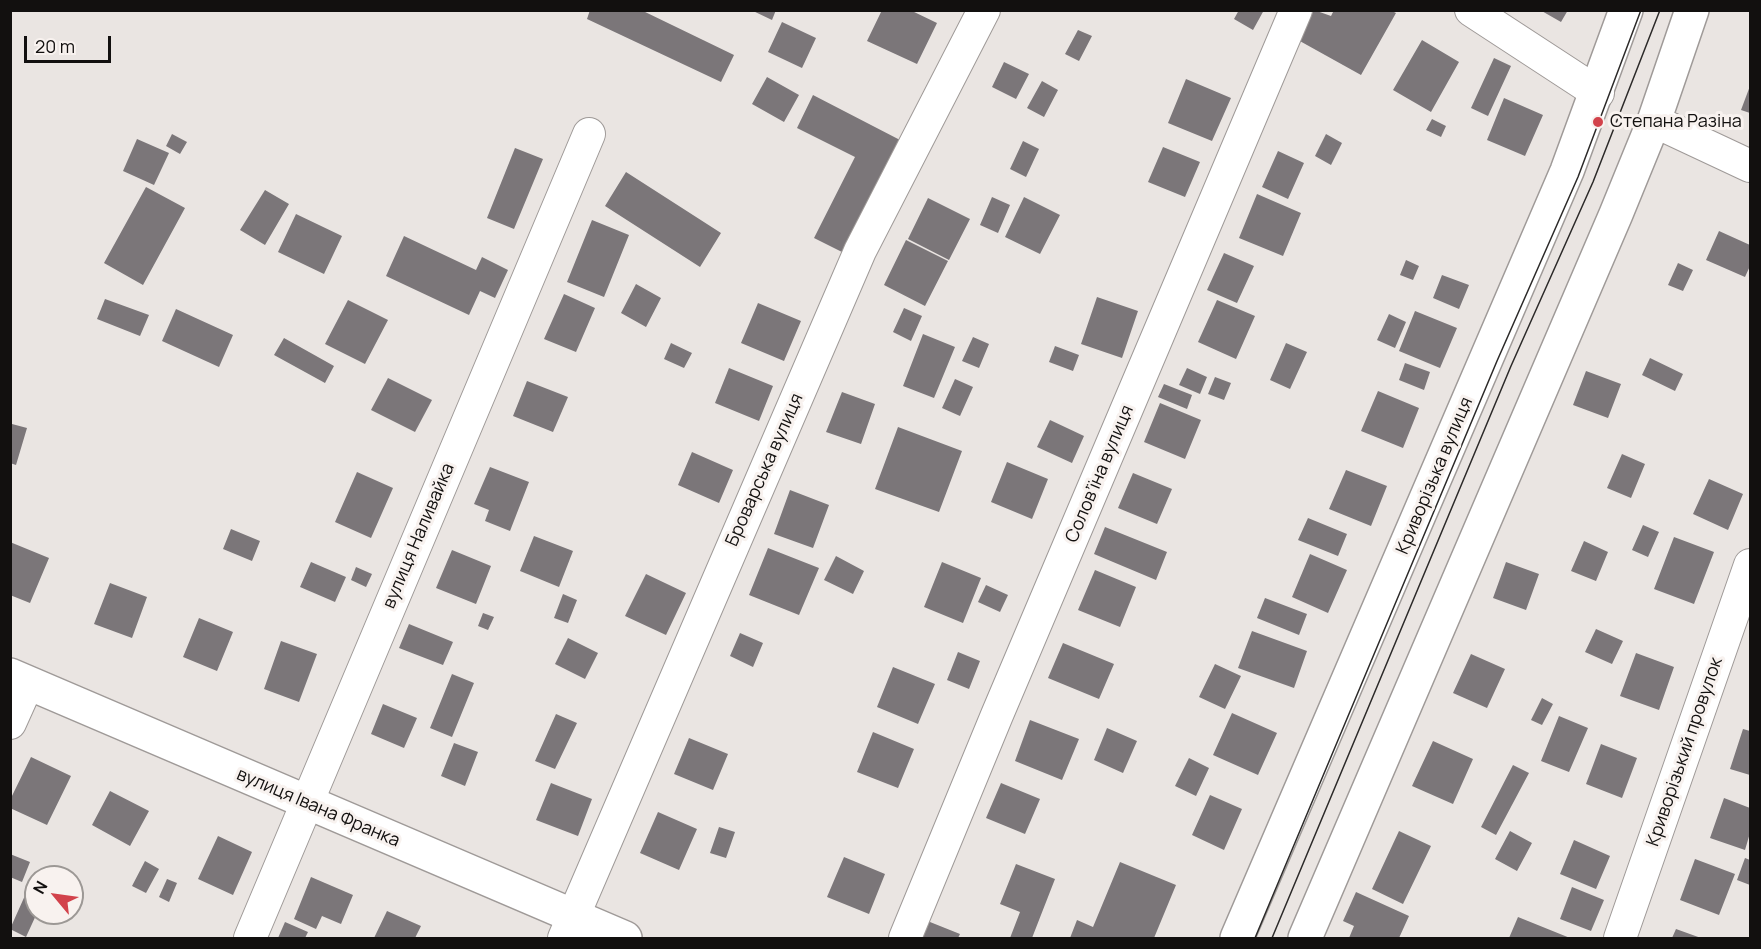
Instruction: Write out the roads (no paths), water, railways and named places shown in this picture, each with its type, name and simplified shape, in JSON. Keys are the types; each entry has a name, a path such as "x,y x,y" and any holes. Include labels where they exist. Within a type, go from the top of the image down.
{"main road":[{"name":"Криворізька вулиця","path":"1237,939 1567,171 1598,93 1626,10"},
{"path":"1305,939 1654,121 1692,10"},
{"name":"вулиця Івана Франка","path":"19,679 306,803 568,928 625,939"}],"street":[{"name":"Броварська вулиця","path":"568,928 860,251 984,10"},
{"name":"Соловʼїна вулиця","path":"905,939 997,715 1296,10"},
{"path":"1471,10 1598,93"},
{"path":"1654,121 1750,166"},
{"name":"вулиця Наливайка","path":"250,939 588,134"},
{"name":"Криворізький провулок","path":"1620,939 1750,564"},
{"path":"10,723 19,679"}],"tram line":[{"path":"1255,938 1497,361 1578,177 1641,10"},
{"path":"1272,938 1511,366 1593,182 1660,10"}],"place":[{"name":"Степана Разіна","path":"1598,122"}]}
